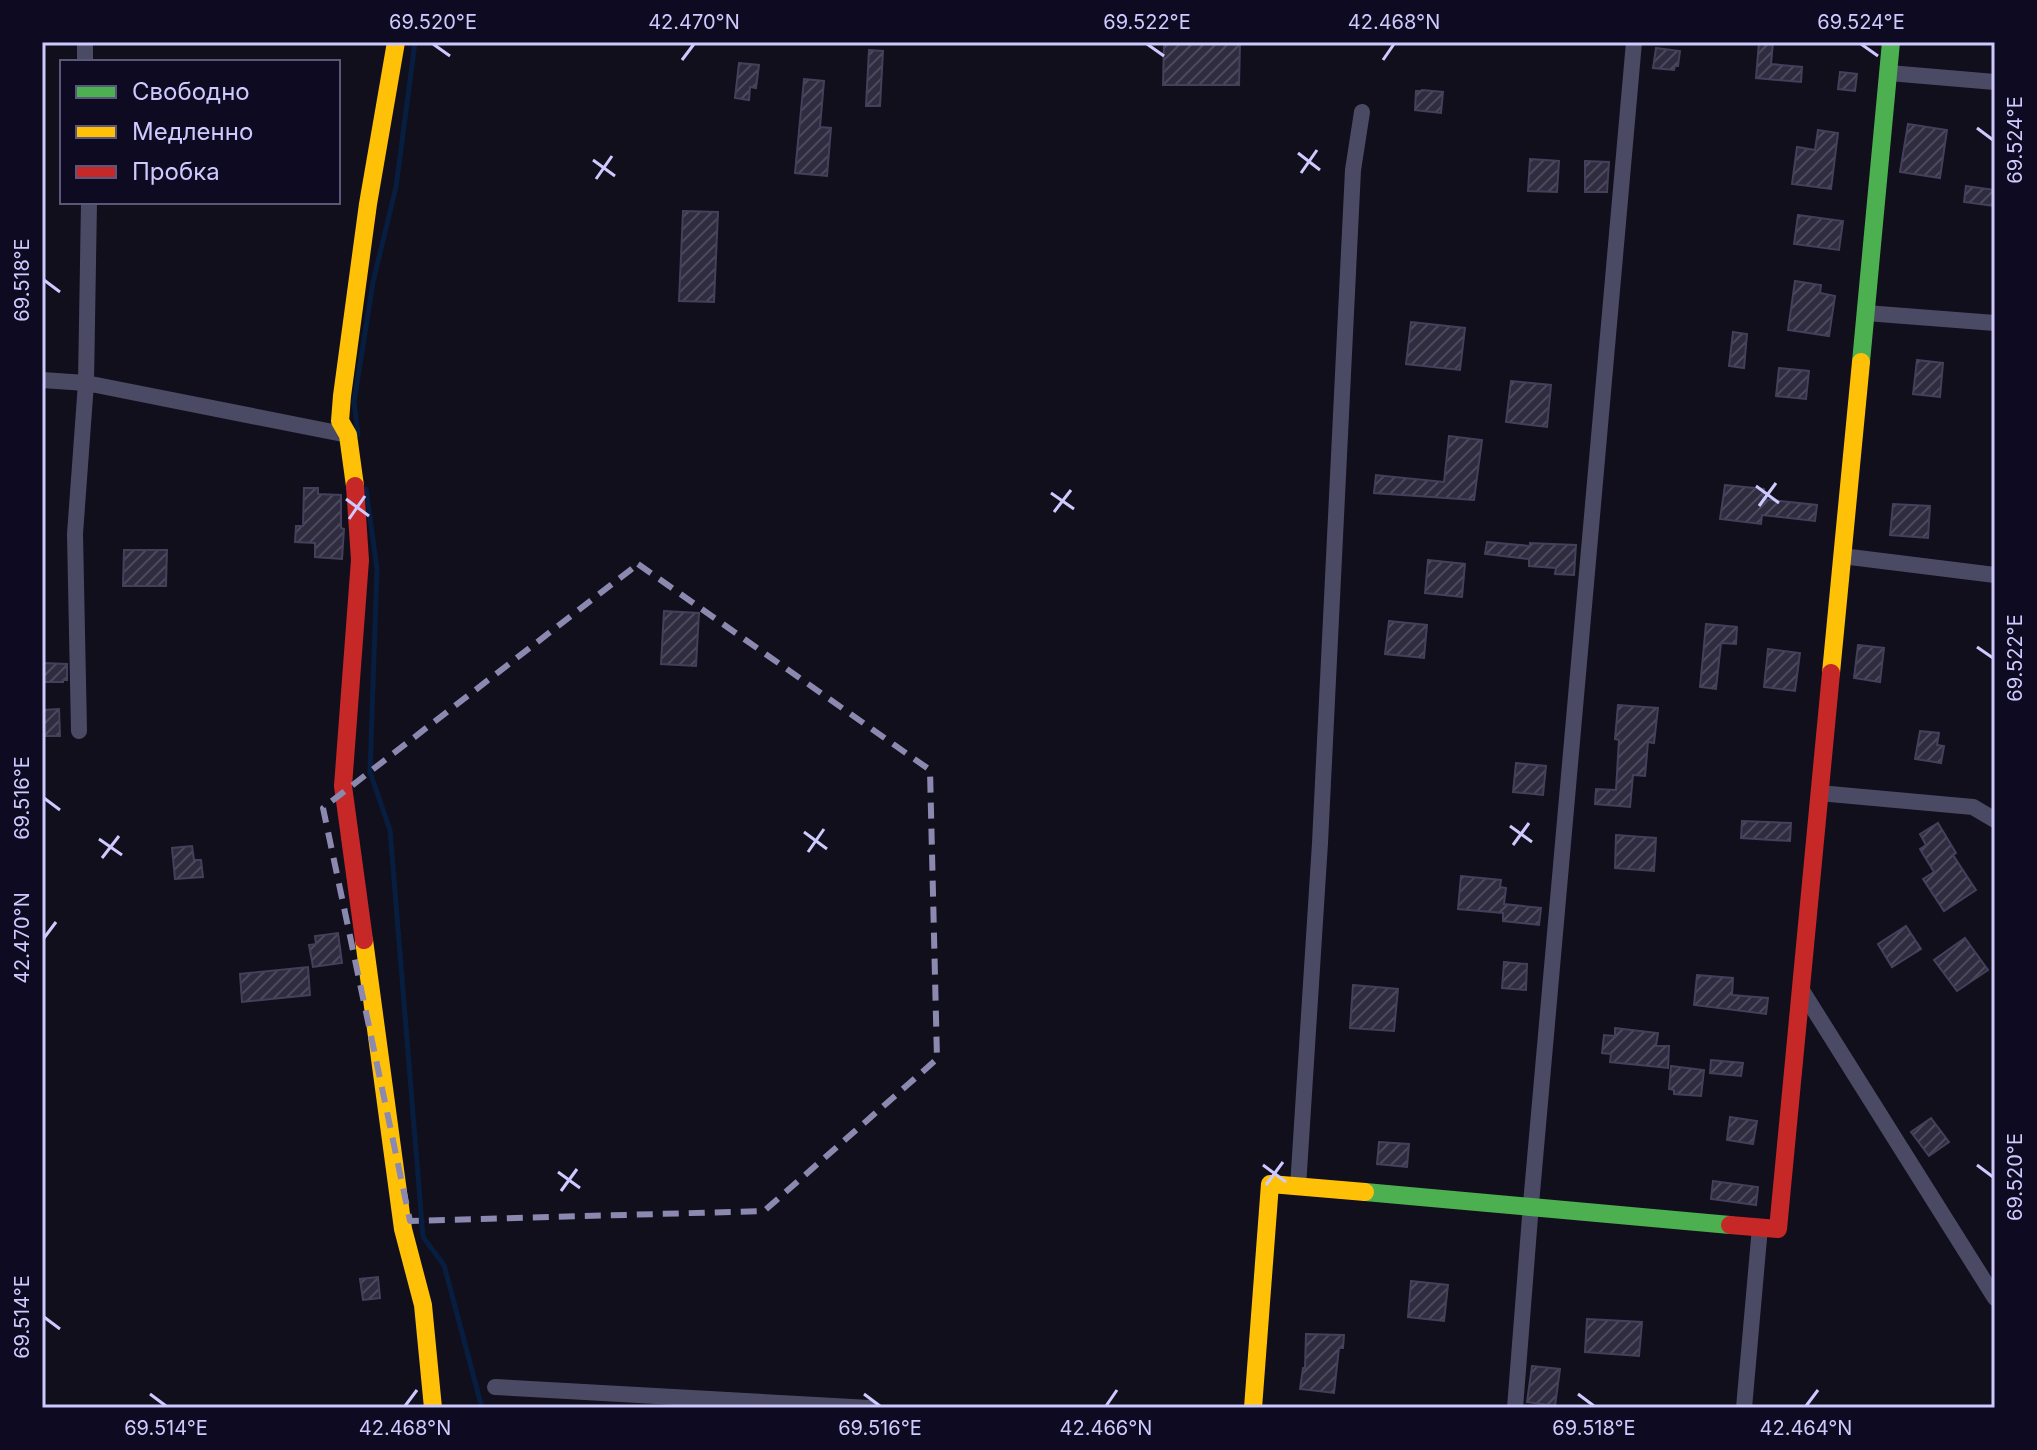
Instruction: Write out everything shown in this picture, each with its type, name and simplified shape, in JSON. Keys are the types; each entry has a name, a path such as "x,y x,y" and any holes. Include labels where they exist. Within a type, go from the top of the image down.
{"street":[{"path":"396,42 368,204 340,421 348,435 360,560 343,786 403,1229 423,1305 433,1408"},
{"path":"1515,1408 1634,42"},
{"path":"1253,1408 1270,1184 1778,1229 1891,42"},
{"path":"1889,73 1995,82"},
{"path":"1298,1187 1320,859 1353,170 1362,112"},
{"path":"79,731 75,534 86,383 89,204"},
{"path":"1866,313 1995,323"},
{"path":"42,380 86,383 348,435"},
{"path":"1842,556 1995,575"},
{"path":"1819,793 1973,807 1995,819"},
{"path":"1801,989 1995,1298"},
{"path":"1744,1408 1760,1227"},
{"path":"495,1387 870,1408"}],"highlighted area":[{"path":"638,564 930,770 937,1059 764,1211 410,1221 323,808"}],"building":[{"path":"1164,42 1240,42 1239,85 1163,85"},
{"path":"1759,42 1773,42 1771,64 1802,67 1801,82 1756,78"},
{"path":"1656,48 1680,51 1678,66 1674,70 1653,68"},
{"path":"869,50 883,51 880,106 866,106"},
{"path":"739,63 759,65 756,88 750,87 749,100 735,98"},
{"path":"1840,72 1857,74 1855,91 1838,89"},
{"path":"804,79 824,81 820,127 831,128 827,176 795,173"},
{"path":"1416,91 1443,92 1441,113 1415,110"},
{"path":"1908,124 1947,130 1940,178 1900,172"},
{"path":"1818,130 1838,133 1831,189 1792,184 1797,147 1815,150"},
{"path":"1530,159 1559,161 1557,192 1528,191"},
{"path":"1585,161 1609,162 1607,192 1585,192"},
{"path":"1966,186 1995,190 1995,206 1964,202"},
{"path":"683,211 718,212 714,302 679,301"},
{"path":"1798,215 1843,221 1839,250 1794,244"},
{"path":"1795,281 1821,285 1820,293 1835,296 1829,336 1788,330"},
{"path":"1411,322 1465,328 1460,370 1406,364"},
{"path":"1733,332 1747,334 1744,368 1729,366"},
{"path":"1917,360 1943,363 1940,397 1913,394"},
{"path":"1779,368 1809,371 1806,399 1776,396"},
{"path":"1511,381 1551,385 1547,427 1506,422"},
{"path":"1449,436 1482,440 1474,500 1374,493 1376,475 1444,482"},
{"path":"1725,485 1764,489 1763,499 1817,505 1815,521 1762,515 1761,524 1720,519"},
{"path":"304,488 318,488 318,494 341,495 341,528 344,529 342,559 315,557 315,543 295,542 296,526 303,526"},
{"path":"1893,504 1930,506 1928,538 1890,535"},
{"path":"1487,542 1530,546 1530,543 1576,545 1574,575 1555,574 1556,568 1529,566 1529,559 1485,554"},
{"path":"124,550 167,550 166,586 123,586"},
{"path":"1428,560 1465,564 1462,597 1425,593"},
{"path":"664,611 699,613 696,666 661,664"},
{"path":"1389,621 1427,625 1424,658 1385,654"},
{"path":"1706,624 1737,627 1736,644 1721,643 1716,689 1700,687"},
{"path":"1858,645 1884,648 1880,682 1854,678"},
{"path":"1768,649 1800,653 1795,691 1764,687"},
{"path":"42,663 67,664 67,680 42,682"},
{"path":"1618,705 1658,708 1654,743 1648,742 1645,776 1633,775 1630,807 1595,804 1596,789 1616,790"},
{"path":"59,709 60,736 42,736 42,710"},
{"path":"1920,731 1939,733 1937,745 1944,746 1941,763 1915,759"},
{"path":"1516,763 1546,766 1543,795 1513,792"},
{"path":"1742,821 1791,823 1790,841 1741,838"},
{"path":"1938,823 1956,853 1953,855 1976,890 1944,911 1923,879 1934,872 1920,849 1926,845 1920,834"},
{"path":"1616,835 1656,838 1654,871 1615,868"},
{"path":"192,846 194,860 201,860 203,877 175,879 172,848"},
{"path":"1461,876 1501,880 1500,887 1506,888 1504,904 1541,908 1539,925 1503,921 1503,913 1458,909"},
{"path":"1906,926 1921,949 1892,967 1878,944"},
{"path":"338,933 342,963 313,967 309,945 316,944 315,936"},
{"path":"1965,938 1988,970 1957,991 1934,960"},
{"path":"1504,962 1527,964 1526,990 1502,988"},
{"path":"308,967 310,995 242,1002 240,974"},
{"path":"1697,975 1733,978 1732,995 1768,998 1766,1014 1694,1005"},
{"path":"1353,985 1398,989 1394,1031 1350,1028"},
{"path":"1615,1028 1658,1033 1656,1046 1669,1046 1668,1068 1610,1062 1611,1054 1602,1053 1604,1035 1615,1036"},
{"path":"1711,1060 1743,1063 1741,1076 1710,1073"},
{"path":"1671,1066 1704,1070 1701,1096 1674,1094 1674,1090 1669,1089"},
{"path":"1730,1117 1757,1121 1753,1144 1727,1140"},
{"path":"1931,1118 1949,1142 1929,1156 1911,1132"},
{"path":"1379,1142 1409,1144 1407,1167 1377,1164"},
{"path":"1713,1181 1758,1187 1756,1205 1711,1199"},
{"path":"378,1277 380,1298 363,1300 360,1279"},
{"path":"1411,1281 1448,1285 1444,1321 1408,1317"},
{"path":"1587,1319 1642,1322 1639,1356 1585,1352"},
{"path":"1306,1334 1344,1335 1343,1348 1339,1348 1334,1393 1300,1389 1305,1368"},
{"path":"1532,1366 1560,1369 1555,1406 1527,1402"}],"waterway":[{"path":"358,435 354,402 373,282 396,187 415,42"},
{"path":"366,489 377,569 370,772 390,830 423,1237 444,1265 482,1408"}],"traffic: fast":[{"path":"1861,362 1891,42"},
{"path":"1365,1192 1730,1225"}],"traffic: slow":[{"path":"355,486 348,435 340,421 342,396 368,204 396,42"},
{"path":"1831,673 1861,362"},
{"path":"364,940 403,1229 423,1305 433,1408"},
{"path":"1253,1408 1270,1184 1365,1192"}],"traffic: jam":[{"path":"355,486 360,560 343,786 364,940"},
{"path":"1730,1225 1778,1229 1831,673"}]}
